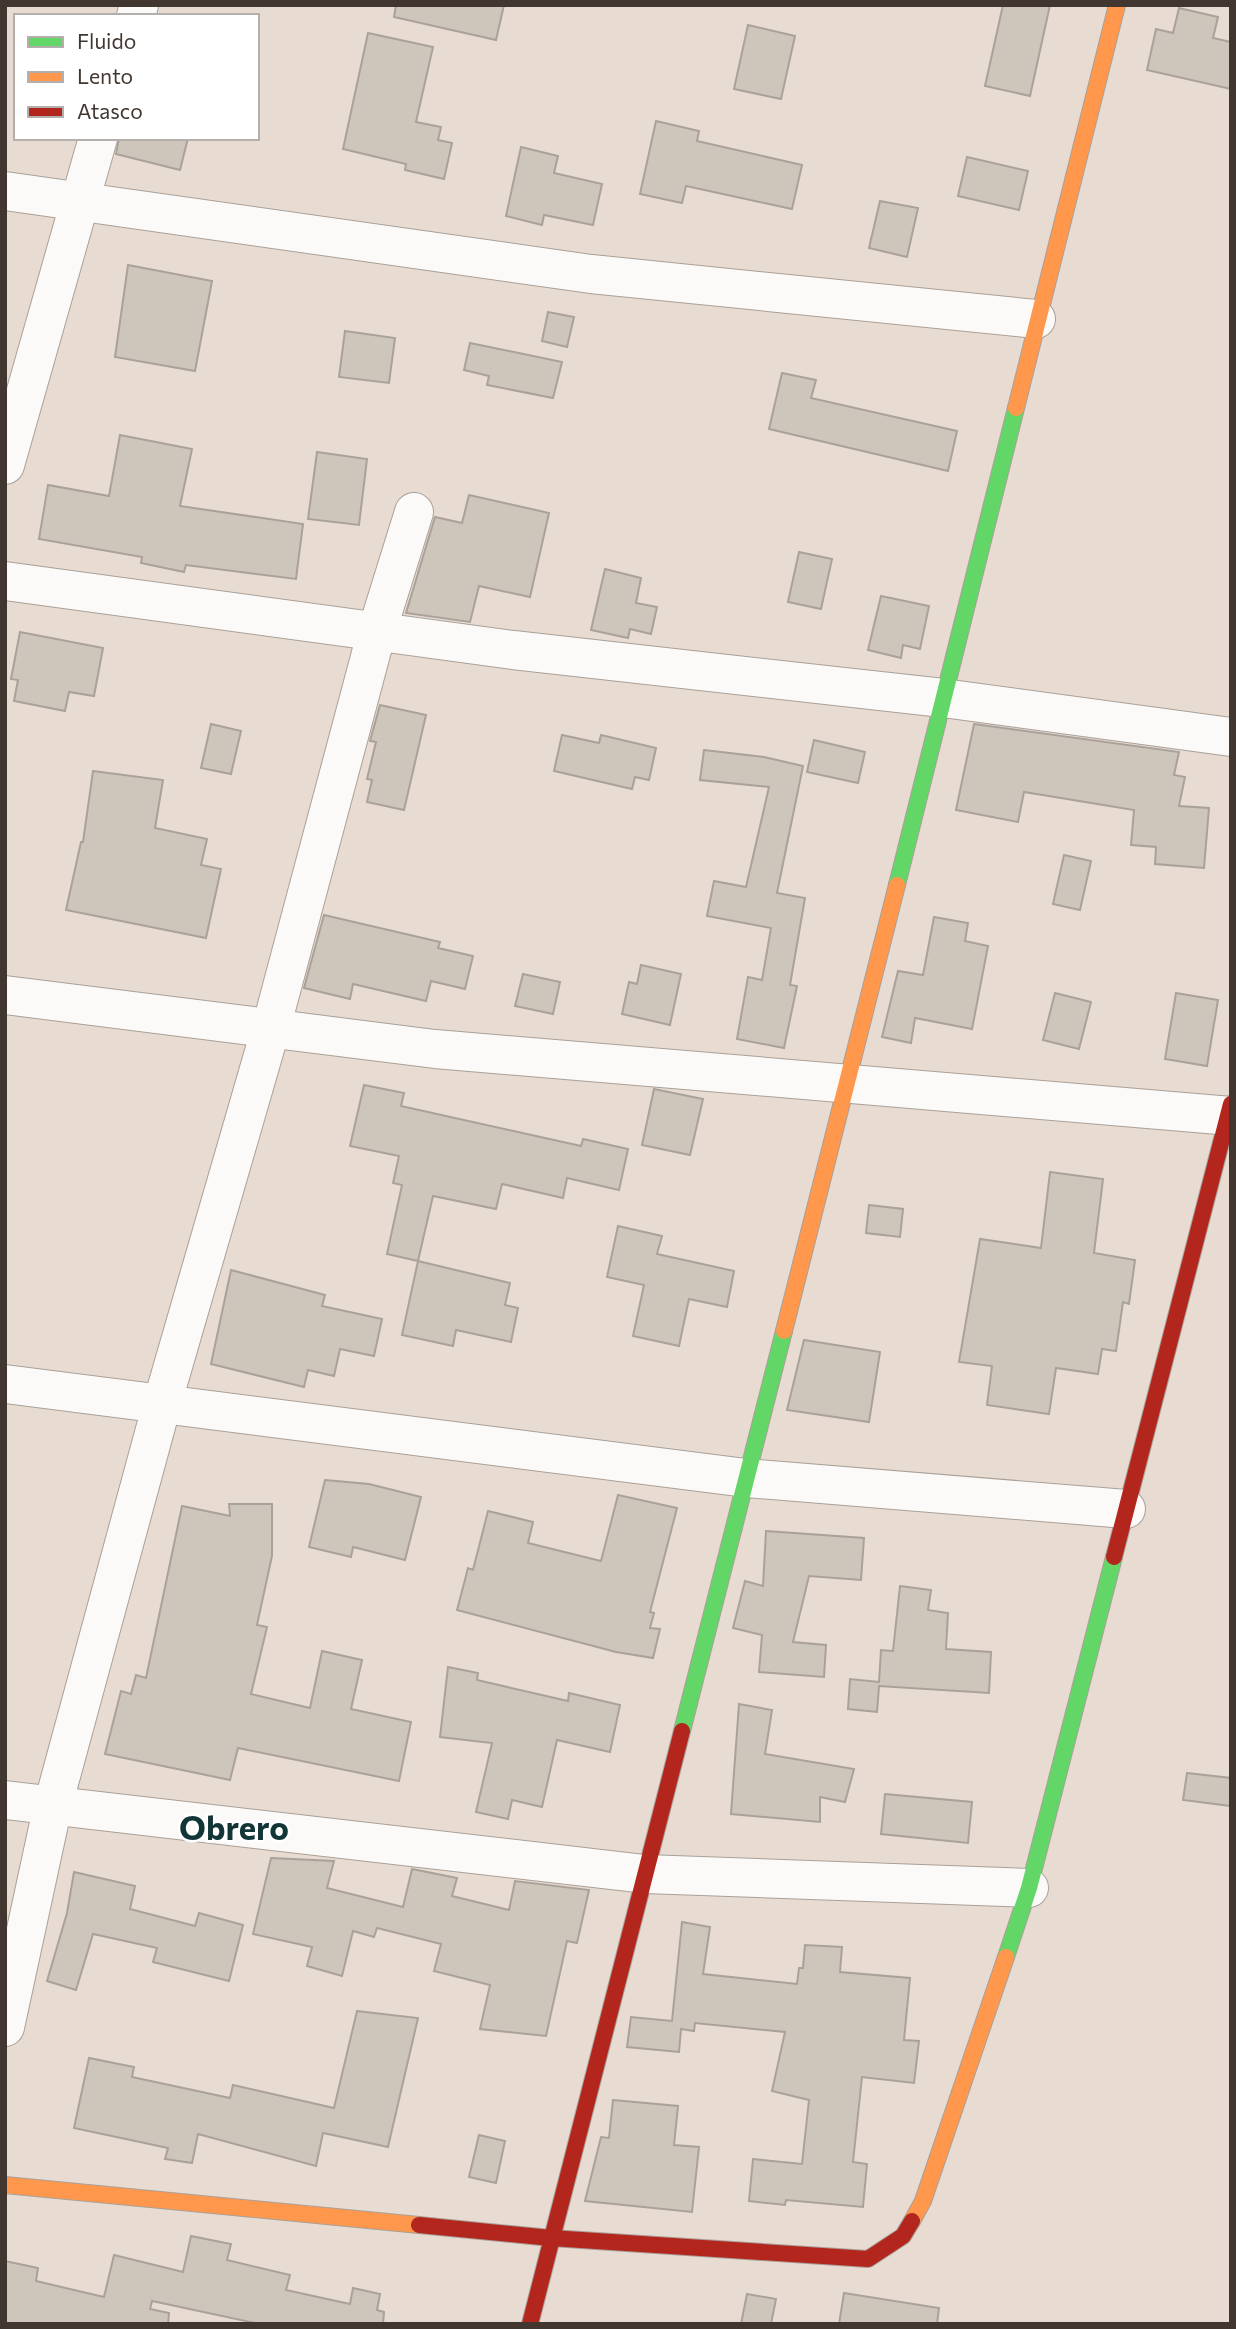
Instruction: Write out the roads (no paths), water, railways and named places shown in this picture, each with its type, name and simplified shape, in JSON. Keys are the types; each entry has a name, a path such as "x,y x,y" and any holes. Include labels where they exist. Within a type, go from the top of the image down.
{"street":[{"path":"530,2324 847,1086 1036,319 1117,5"},
{"path":"5,466 97,140"},
{"path":"5,191 591,274 1036,319"},
{"path":"5,2027 53,1805 162,1404 271,1028 377,631 414,512"},
{"path":"5,581 513,650 943,698 1231,737"},
{"path":"5,995 435,1049 847,1086 1230,1112 1029,1888 923,2201 903,2236 868,2259 551,2238 5,2185"},
{"path":"5,1384 746,1478 1126,1509"},
{"path":"5,1800 645,1874 1029,1888"}],"district":[{"name":"Obrero","path":"234,1826"}]}
